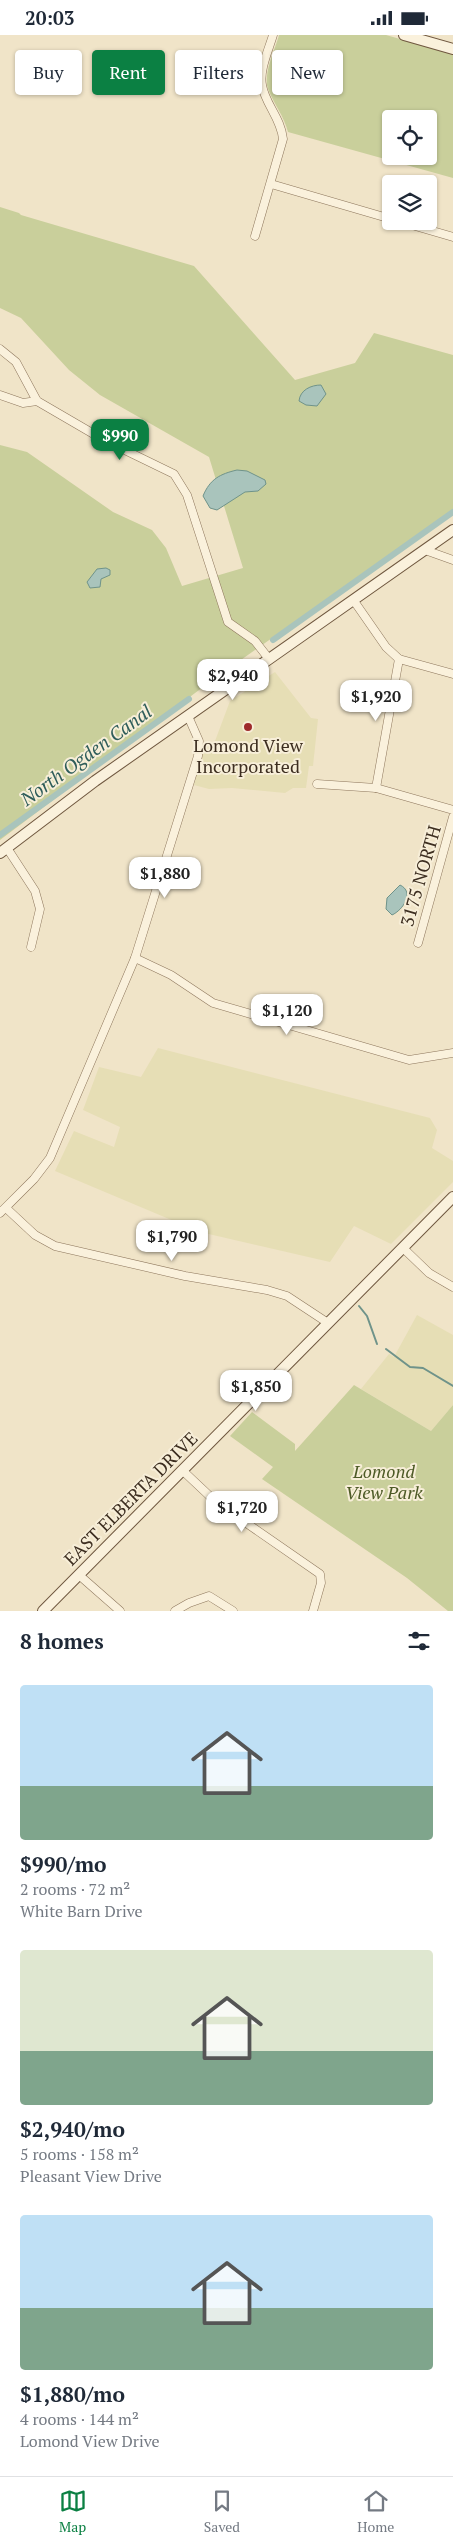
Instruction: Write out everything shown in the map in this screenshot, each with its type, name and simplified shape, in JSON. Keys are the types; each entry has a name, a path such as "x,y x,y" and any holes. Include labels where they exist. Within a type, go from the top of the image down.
{"main road":[{"path":"404,35 453,49"},
{"path":"3,851 95,781 453,530"},
{"name":"EAST ELBERTA DRIVE","path":"43,1611 453,1197"}],"street":[{"path":"255,236 283,139 282,126 262,86 261,77 273,35"},
{"path":"271,184 382,216"},
{"path":"429,230 453,237"},
{"path":"0,349 16,362 36,401 104,440 174,474 187,495 228,622 255,641 269,659"},
{"path":"0,395 23,403 36,401"},
{"path":"425,550 453,560"},
{"path":"354,601 386,647 399,659 453,674"},
{"path":"376,788 399,659"},
{"path":"188,716 199,741 198,756 135,958 50,1158 34,1179 3,1210 35,1235 55,1246 185,1277 267,1290 287,1296 328,1323"},
{"path":"317,784 376,788 453,810"},
{"name":"3175 NORTH","path":"418,943 453,817"},
{"path":"3,851 35,891 40,909 31,947"},
{"path":"135,958 171,975 213,1003 409,1060 453,1053"},
{"path":"403,1248 429,1273 453,1287"},
{"path":"182,1471 216,1502 320,1574 321,1583 313,1611"},
{"path":"79,1575 120,1611"},
{"path":"175,1611 189,1603 209,1596 233,1611"}],"shaded area":[{"path":"275,672 311,718 318,719 313,766 309,766 306,788 293,788 285,793 232,788 209,789 194,785 203,750 215,741 230,701"},
{"path":"158,1048 430,1118 437,1130 432,1148 453,1161 453,1182 391,1244 354,1226 330,1262 200,1232 55,1171 74,1131 114,1147 120,1127 83,1110 99,1067 141,1077"},
{"path":"417,1315 453,1335 453,1405 431,1431 361,1389 389,1354 394,1357"}],"green space":[{"path":"279,35 386,35 453,54 453,178 406,165 437,165 437,110 382,110 382,158 288,132 268,89 267,76 272,56 272,95 343,95 343,50 274,50"},
{"path":"0,207 21,215 194,266 295,380 355,363 374,333 453,355 453,510 207,684 0,840 0,445 27,452 113,512 152,530 166,548 182,586 243,568 209,457 100,395 69,370 21,318 0,308"},
{"name":"Lomond View Park","path":"354,1385 431,1431 453,1405 453,1611 448,1611 407,1578 262,1479 273,1467 230,1436 252,1412 295,1444 295,1451"}],"water":[{"path":"321,385 326,394 317,406 306,405 299,401 304,391 313,386"},
{"path":"237,470 247,471 265,480 266,484 258,491 245,492 217,510 210,508 203,496 209,485 225,473"},
{"path":"106,568 110,570 110,575 101,579 100,587 90,588 87,582 97,569"},
{"path":"400,885 407,892 406,901 392,915 386,909 387,898"}],"waterway":[{"name":"North Ogden Canal","path":"273,640 453,512"},
{"name":"North Ogden Canal","path":"0,835 189,699"},
{"path":"359,1306 367,1316 377,1344"},
{"path":"386,1349 410,1367 423,1368 453,1386"}],"place":[{"name":"Lomond View Incorporated","path":"248,727"}]}
